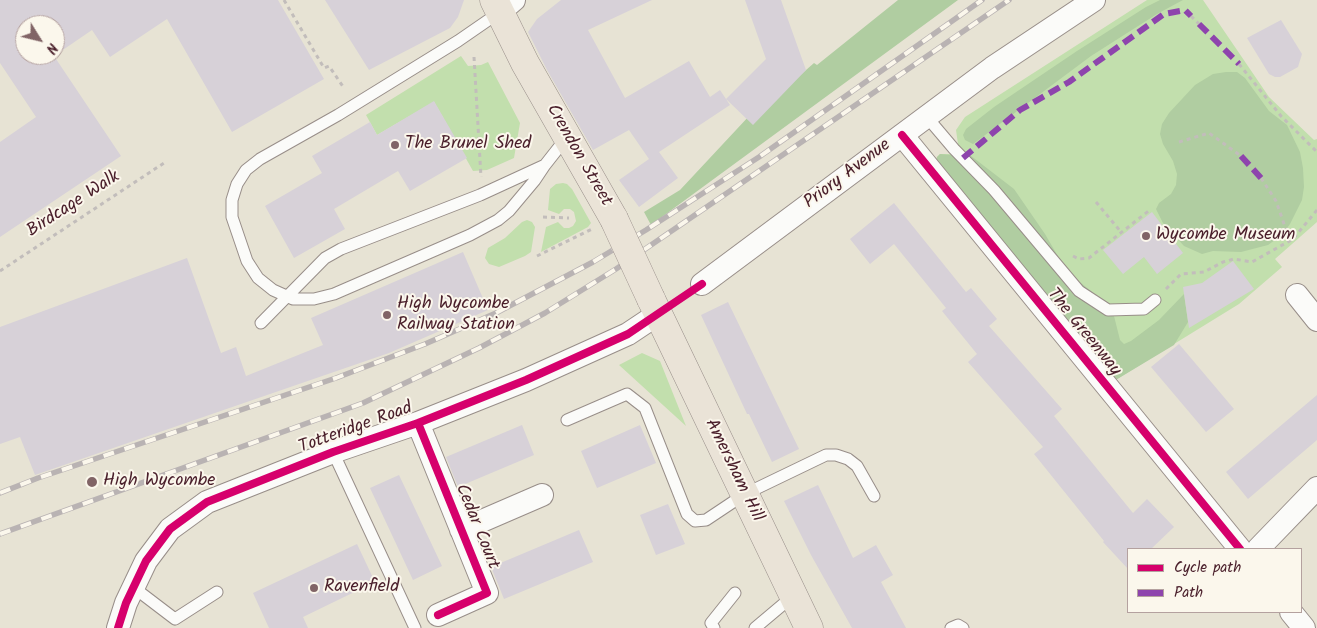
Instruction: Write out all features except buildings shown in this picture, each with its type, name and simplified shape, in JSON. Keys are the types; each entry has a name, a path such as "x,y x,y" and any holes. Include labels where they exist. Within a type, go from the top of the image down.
{"main road":[{"name":"Crendon Street","path":"502,4 525,64 567,138 603,224 655,307"},
{"name":"Amersham Hill","path":"655,307 808,628"}],"street":[{"name":"Priory Avenue","path":"702,284 992,68 1094,0"},
{"name":"The Greenway","path":"902,135 1239,548"},
{"path":"1298,295 1317,320"},
{"name":"Totteridge Road","path":"118,628 126,603 146,561 170,529 207,502 333,452 418,423 526,380 628,334 655,307"},
{"name":"Cedar Court","path":"418,423 487,593 438,615"},
{"path":"1259,548 1317,488"},
{"name":"Cedar Court","path":"461,530 542,495"},
{"path":"1292,613 1304,628"}],"lane":[{"path":"502,4 458,41 260,159 246,170 232,200 232,217 247,261 258,278 273,290 293,299 314,299 334,294 470,235 498,220 509,211 567,138"},
{"path":"926,116 954,149 994,190 1078,291 1108,310 1144,309 1155,300"},
{"path":"261,323 324,258 341,249 480,195 545,165"},
{"path":"567,420 627,394 645,408 686,514 695,521 706,520 745,494 826,455 836,455 857,466 874,496"},
{"path":"333,452 415,628"},
{"path":"133,587 174,623 217,592"},
{"path":"714,628 711,623 735,593"},
{"path":"755,628 794,596"},
{"path":"951,628 958,625 963,628"}],"path":[{"path":"284,0 324,68 329,66 344,88"},
{"path":"1191,16 1199,24"},
{"path":"474,57 481,181"},
{"path":"1239,64 1281,116 1317,152"},
{"path":"1179,142 1209,133 1241,156"},
{"path":"1261,178 1276,202 1290,241"},
{"path":"1096,202 1122,232"},
{"path":"1070,254 1079,259 1089,258 1151,209"},
{"path":"1155,300 1181,274 1204,272 1223,262 1234,259 1252,262 1290,241 1317,210"},
{"path":"542,216 568,218"},
{"path":"537,256 603,224"}],"green space":[{"path":"898,0 958,0 651,225 644,212 680,190 750,115 757,113 814,63 817,65"},
{"path":"1147,0 1203,0 1269,97 1314,140 1317,139 1317,222 1275,259 1282,267 1239,304 1114,381 935,165 940,154 952,154 958,144 956,130 965,117"},
{"path":"1160,0 1183,0 1157,14 1091,56 973,144 965,140 963,135 966,129 994,107 1077,51"},
{"path":"461,56 468,66 481,65 488,62 520,123 514,158 487,170 473,171 434,102 377,135 366,115"},
{"path":"1237,72 1245,78 1269,111 1287,125 1300,152 1304,187 1302,200 1290,224 1282,235 1268,245 1241,252 1213,251 1202,254 1184,246 1163,223 1156,209 1159,203 1171,194 1176,185 1177,174 1160,134 1162,124 1169,113 1195,85 1213,74"},
{"path":"962,149 1014,189 1059,258 1076,279 1112,308 1120,340 1124,344 1159,320 1184,294 1188,322 1174,345 1114,381 935,165 940,154 951,155"},
{"path":"563,183 572,189 591,223 588,227 541,252 546,227 558,222 564,228 569,228 576,221 574,212 570,209 564,209 559,214 548,210 550,189 556,184"},
{"path":"527,220 532,222 535,227 531,252 499,267 489,264 485,258 488,248 505,238 522,222"},
{"path":"642,353 660,361 686,426 619,365"}],"railway":[{"path":"0,493 38,478 336,378 425,344 496,313 593,262 646,230 759,157 982,0"},
{"path":"0,534 363,403 479,348 545,313 616,269 1009,0"}],"marked path":[{"path":"963,158 1020,110 1069,82 1164,14 1185,10 1191,16"},
{"path":"1199,24 1239,64"},
{"path":"1241,156 1261,178"}],"cycle path":[{"path":"902,135 1239,548"},
{"path":"118,628 126,603 146,561 170,529 207,502 333,452 418,423 526,380 628,334 702,284"},
{"path":"418,423 487,593 438,615"}],"place":[{"name":"The Brunel Shed","path":"395,145"},
{"name":"Wycombe Museum","path":"1146,236"},
{"name":"High Wycombe Railway Station","path":"387,315"},
{"name":"High Wycombe","path":"92,482"},
{"name":"Ravenfield","path":"314,588"}]}
